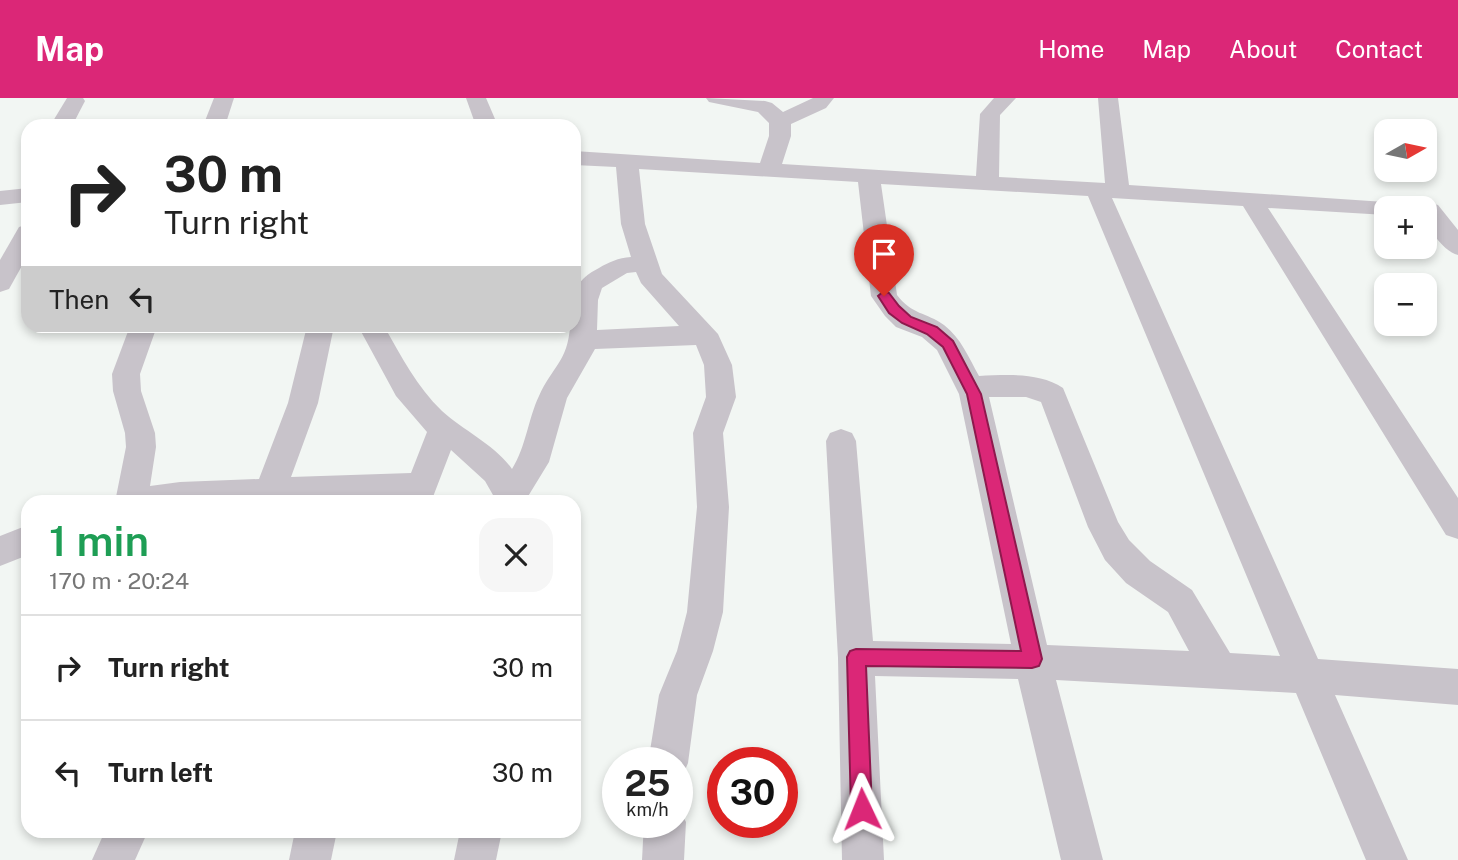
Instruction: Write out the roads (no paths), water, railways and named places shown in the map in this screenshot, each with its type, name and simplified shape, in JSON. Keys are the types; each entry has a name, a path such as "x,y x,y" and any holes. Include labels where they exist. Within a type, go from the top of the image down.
{"street":[{"path":"216,119 224,98"},
{"path":"476,98 484,119"},
{"path":"698,98 765,107 779,121 780,136 769,170"},
{"path":"779,121 819,104 824,98"},
{"path":"987,184 990,114 1006,98"},
{"path":"1108,98 1108,192 1307,674 1387,860"},
{"path":"65,119 75,101"},
{"path":"581,158 1374,207"},
{"path":"626,161 633,225 650,277 703,335 718,365 721,397 708,433 713,507 705,612 695,651 678,695 670,747"},
{"path":"869,176 884,296 906,320 932,330 948,344 971,387 1032,659 1082,860"},
{"path":"1251,200 1458,525"},
{"path":"1437,211 1458,212"},
{"path":"1437,222 1458,247"},
{"path":"0,284 21,245"},
{"path":"514,495 533,462 553,396 579,356 583,340 585,300 590,283 621,266 645,263"},
{"path":"132,495 141,447 140,433 127,391 126,374 141,333"},
{"path":"268,495 303,403 318,333"},
{"path":"375,333 398,377 423,410 489,461 510,495"},
{"path":"583,340 703,335"},
{"path":"971,387 1034,387 1046,389 1053,396 1104,527 1116,550 1138,572 1180,601 1220,670"},
{"path":"318,495 418,493 444,428"},
{"path":"841,441 856,657 863,860"},
{"path":"0,552 21,542"},
{"path":"856,657 1032,659 1307,674 1458,687"},
{"path":"113,860 124,838"},
{"path":"310,860 315,838"},
{"path":"475,860 480,838"},
{"path":"663,860 664,838"}]}
